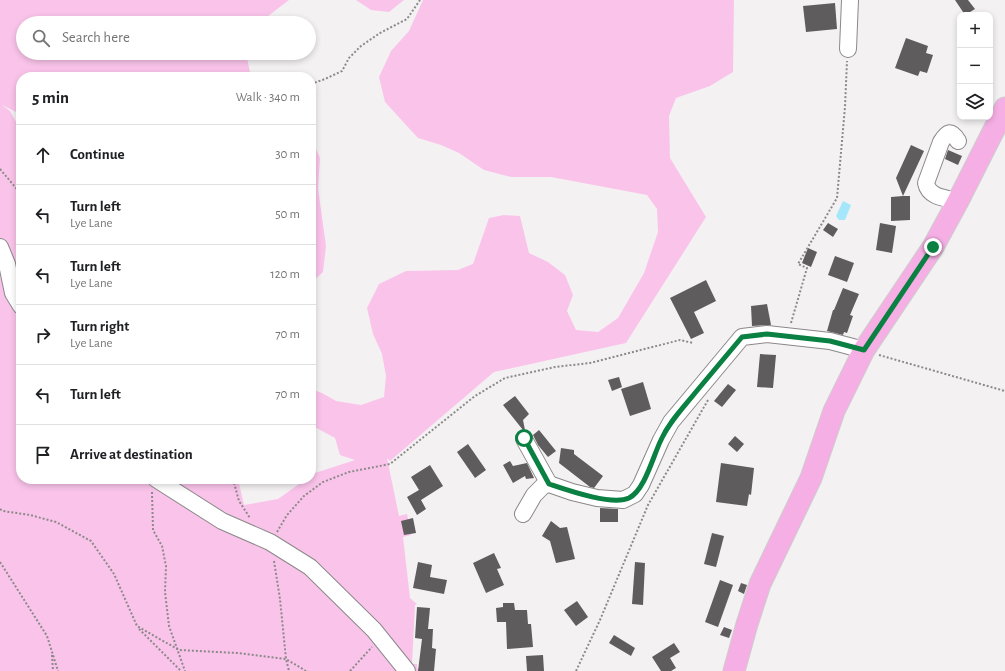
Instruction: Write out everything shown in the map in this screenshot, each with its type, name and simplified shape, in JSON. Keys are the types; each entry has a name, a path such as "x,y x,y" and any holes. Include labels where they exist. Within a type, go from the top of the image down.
{"main road":[{"path":"734,671 760,584 811,478 834,411 873,353 933,247 1005,108"}],"street":[{"path":"848,49 850,0"},
{"path":"958,141 951,133 944,137 926,183 929,191 933,194 958,201"},
{"path":"0,247 7,264 13,293 16,298"},
{"path":"523,514 534,495 543,486 549,484 572,492 597,498 623,500 630,498 639,490 661,440 671,422 742,337 767,334 830,341 873,353"},
{"path":"524,438 549,484"},
{"path":"156,484 222,521 270,542 310,567 380,637 407,671"}],"path":[{"path":"316,82 342,71 349,58 361,46 380,33 407,19 420,0"},
{"path":"788,336 807,268 798,264 837,198 845,107 848,49"},
{"path":"0,169 16,188"},
{"path":"288,671 280,599 270,542 287,515 304,496 323,482 349,472 390,464 475,396 505,378 555,367 590,363 680,340 693,343"},
{"path":"873,353 1005,391"},
{"path":"576,671 600,620 648,505 703,408 712,396"},
{"path":"154,484 153,530 162,546 166,566 165,592 169,626 179,650 185,671"},
{"path":"234,484 239,501 252,520"},
{"path":"0,509 3,511 30,515 56,522 91,541 114,574 137,626 181,671"},
{"path":"0,562 47,636 58,671"},
{"path":"137,626 179,650 237,653 286,659 306,671"},
{"path":"350,671 380,637"},
{"path":"52,651 54,671"}],"shaded area":[{"path":"0,0 289,0 268,16 16,16 16,60 247,60 250,72 16,72 16,112 2,105 10,111 16,122 16,484 239,484 244,505 278,499 299,484 316,484 316,473 355,460 340,455 335,438 316,428 316,391 336,401 361,405 384,397 386,376 382,354 373,334 367,308 379,284 406,271 458,270 473,264 489,218 504,215 520,216 529,253 548,262 565,275 573,295 567,311 576,330 598,332 618,318 644,273 658,232 657,209 647,195 551,177 511,177 484,170 459,153 441,145 418,138 385,102 379,77 391,51 409,31 423,0 734,0 733,72 710,86 676,98 669,116 670,158 706,217 626,343 494,372 390,461 387,458 399,516 407,514 411,535 403,537 410,598 417,604 415,605 412,664 417,664 417,668 421,671 0,671"},
{"path":"356,0 404,0 389,12 371,10"},
{"path":"316,149 320,158 318,188 326,246 323,272 316,278"}],"water":[{"path":"843,201 851,205 845,220 839,220 836,216"}],"building":[{"path":"955,0 968,0 975,9 970,12 963,12"},
{"path":"835,3 837,29 806,32 803,6"},
{"path":"906,38 928,46 926,53 933,55 927,73 920,71 918,76 895,68"},
{"path":"911,145 924,151 903,196 896,178"},
{"path":"948,150 962,156 958,165 945,159"},
{"path":"910,196 910,220 891,221 891,197"},
{"path":"828,223 838,229 833,237 823,230"},
{"path":"880,223 896,226 892,253 876,250"},
{"path":"808,248 817,252 811,267 802,263"},
{"path":"835,256 854,263 847,282 828,275"},
{"path":"706,280 716,301 694,312 704,333 691,339 670,298"},
{"path":"843,288 859,294 850,315 853,316 847,333 844,332 843,335 827,331 833,310"},
{"path":"767,304 771,325 752,326 751,306"},
{"path":"760,354 776,355 773,388 757,387"},
{"path":"619,377 622,387 612,391 608,380"},
{"path":"643,382 651,409 630,416 621,389"},
{"path":"728,384 736,390 722,407 714,401"},
{"path":"515,396 529,414 523,420 525,430 523,430 503,405"},
{"path":"539,430 556,451 548,457 538,445 533,435"},
{"path":"735,436 744,444 737,452 728,444"},
{"path":"468,444 486,470 475,478 457,452"},
{"path":"561,448 574,450 574,454 603,476 594,488 590,487 559,463"},
{"path":"510,461 513,466 527,463 534,478 526,479 525,476 513,483 503,465"},
{"path":"721,463 754,468 751,495 749,494 747,506 716,502"},
{"path":"430,465 443,486 421,500 426,509 417,515 407,497 419,490 411,477"},
{"path":"600,508 618,509 618,522 600,522"},
{"path":"413,518 416,533 404,535 401,521"},
{"path":"551,521 560,528 567,527 575,559 556,563 550,541 542,536"},
{"path":"712,533 724,536 716,567 704,564"},
{"path":"494,553 501,568 497,569 504,585 486,593 473,563"},
{"path":"418,562 432,565 430,577 447,580 444,594 413,588"},
{"path":"635,562 645,563 643,605 632,604"},
{"path":"720,580 733,585 718,627 705,622"},
{"path":"741,583 747,585 744,594 738,591"},
{"path":"577,601 588,617 576,626 564,610"},
{"path":"503,603 514,603 515,610 527,610 528,624 531,624 533,647 507,649 506,622 497,622 496,608 503,607"},
{"path":"417,607 430,608 428,629 433,629 432,648 436,649 434,671 418,671 422,639 415,638"},
{"path":"724,627 732,630 729,638 720,635"},
{"path":"614,635 635,648 631,656 609,643"},
{"path":"674,643 680,652 670,658 676,668 671,671 661,671 652,657"},
{"path":"543,655 544,671 527,671 526,656"}],"route":[{"path":"524,438 549,484 572,492 597,498 623,500 630,498 639,490 661,440 671,422 742,337 767,334 830,341 864,350 933,247"}]}
